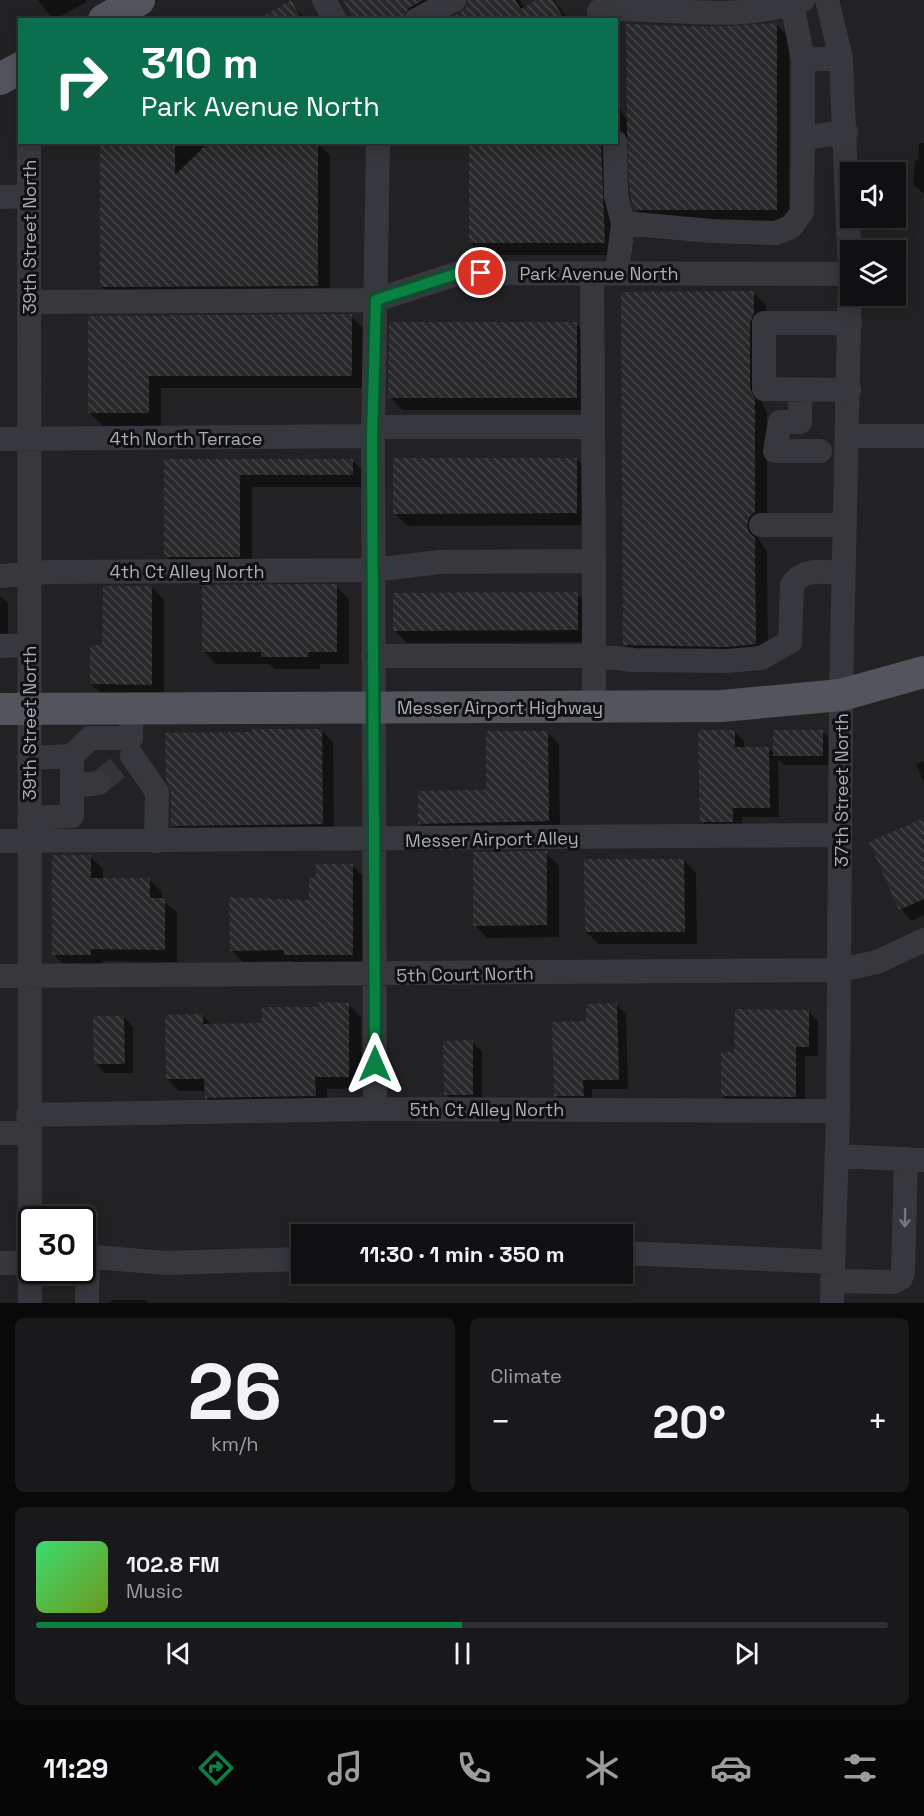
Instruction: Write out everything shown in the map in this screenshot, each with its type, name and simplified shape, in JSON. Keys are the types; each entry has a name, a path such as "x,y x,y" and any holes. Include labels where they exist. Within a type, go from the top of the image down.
{"main road":[{"path":"108,18 139,0"},
{"path":"0,79 18,69"},
{"name":"Messer Airport Highway","path":"14,709 125,744 374,707 722,706 841,695 924,672"}],"street":[{"path":"324,0 334,18"},
{"path":"420,18 454,0"},
{"name":"37th Street North","path":"826,0 841,58 849,240"},
{"path":"596,10 716,12 768,9 798,2 803,60 802,212 791,227 776,233 711,231 622,223"},
{"path":"803,60 841,58"},
{"path":"803,138 846,132"},
{"name":"39th Street North","path":"29,144 29,645 14,709 29,758 29,1206"},
{"path":"375,1109 373,432 378,144"},
{"path":"615,144 616,196 622,223 617,273"},
{"path":"0,197 29,196"},
{"name":"Park Avenue North","path":"29,302 376,300 459,273 840,274"},
{"path":"592,273 594,706"},
{"name":"37th Street North","path":"832,1282 838,1115 841,695 850,306"},
{"path":"849,390 764,389 764,322 850,323"},
{"path":"800,390 800,422 780,423 775,451 820,451"},
{"name":"4th North Terrace","path":"0,439 593,427"},
{"path":"848,436 924,436"},
{"path":"761,525 845,525"},
{"name":"4th Ct Alley North","path":"0,576 373,570 440,562 594,561"},
{"path":"374,656 595,656 645,660 761,658 790,642 792,585 796,578 806,572 843,573"},
{"path":"0,645 29,645"},
{"path":"29,830 72,816 90,738 125,744 157,792 156,841"},
{"path":"29,758 83,774"},
{"name":"Messer Airport Alley","path":"0,841 29,830 156,841 840,835"},
{"name":"5th Court North","path":"0,976 840,970 877,962 924,940"},
{"name":"5th Ct Alley North","path":"0,1132 28,1124 375,1109 826,1111 838,1115"},
{"path":"633,1255 832,1282 893,1282 901,1278 903,1272 915,1160 837,1156"},
{"path":"96,1257 166,1263 291,1259"},
{"path":"0,1263 18,1260"},
{"name":"39th Street North","path":"30,1284 30,1303"},
{"path":"86,1284 87,1303"}],"shaded area":[{"path":"0,0 924,0 924,1303 0,1303"}],"building":[{"path":"291,0 301,18 260,18"},
{"path":"343,0 423,0 409,8 403,18 353,18"},
{"path":"468,0 515,0 521,9 536,0 553,0 564,18 451,18 466,8"},
{"path":"777,23 777,210 634,210 630,194 627,134 626,24 709,27"},
{"path":"100,144 175,144 175,175 207,144 318,144 318,286 100,287"},
{"path":"469,144 601,144 605,243 469,243"},
{"path":"754,291 754,313 750,323 750,389 755,399 755,512 749,517 747,526 749,533 755,538 756,644 726,647 623,645 621,292"},
{"path":"352,314 352,376 149,376 149,413 88,413 88,316"},
{"path":"389,322 577,322 577,398 388,398"},
{"path":"393,458 577,458 577,513 393,514"},
{"path":"164,459 353,459 353,475 240,475 240,557 164,557"},
{"path":"337,584 337,652 308,652 308,657 261,657 261,652 202,652 202,585"},
{"path":"103,586 152,586 152,685 90,684 90,645 102,645"},
{"path":"578,592 578,630 393,631 393,593"},
{"path":"252,729 322,729 323,824 171,826 171,792 166,779 165,733 252,732"},
{"path":"698,730 735,730 735,747 769,747 770,808 733,808 733,822 700,822"},
{"path":"773,730 823,730 823,756 773,756"},
{"path":"486,731 548,731 549,821 418,824 418,791 486,790"},
{"path":"924,818 924,899 899,910 869,842"},
{"path":"547,851 547,925 473,926 473,852"},
{"path":"52,855 91,855 91,878 150,878 150,898 165,898 165,950 91,949 91,955 52,955"},
{"path":"584,859 684,859 685,932 585,932"},
{"path":"316,864 353,864 353,955 284,955 284,950 230,951 229,897 309,900 309,878 316,878"},
{"path":"319,1002 349,1003 349,1077 315,1077 316,1096 205,1098 204,1079 166,1079 165,1015 203,1014 203,1024 262,1023 262,1007 319,1007"},
{"path":"617,1003 619,1080 583,1080 584,1096 554,1096 552,1022 586,1021 586,1004"},
{"path":"735,1009 809,1010 809,1047 796,1047 796,1097 721,1096 721,1052 734,1052"},
{"path":"93,1016 124,1016 125,1064 94,1064"},
{"path":"473,1040 473,1095 444,1095 443,1041"}],"tunnel":[{"path":"99,783 121,765"}],"route":[{"path":"375,1064 372,436 376,300 459,273 481,273"}]}
